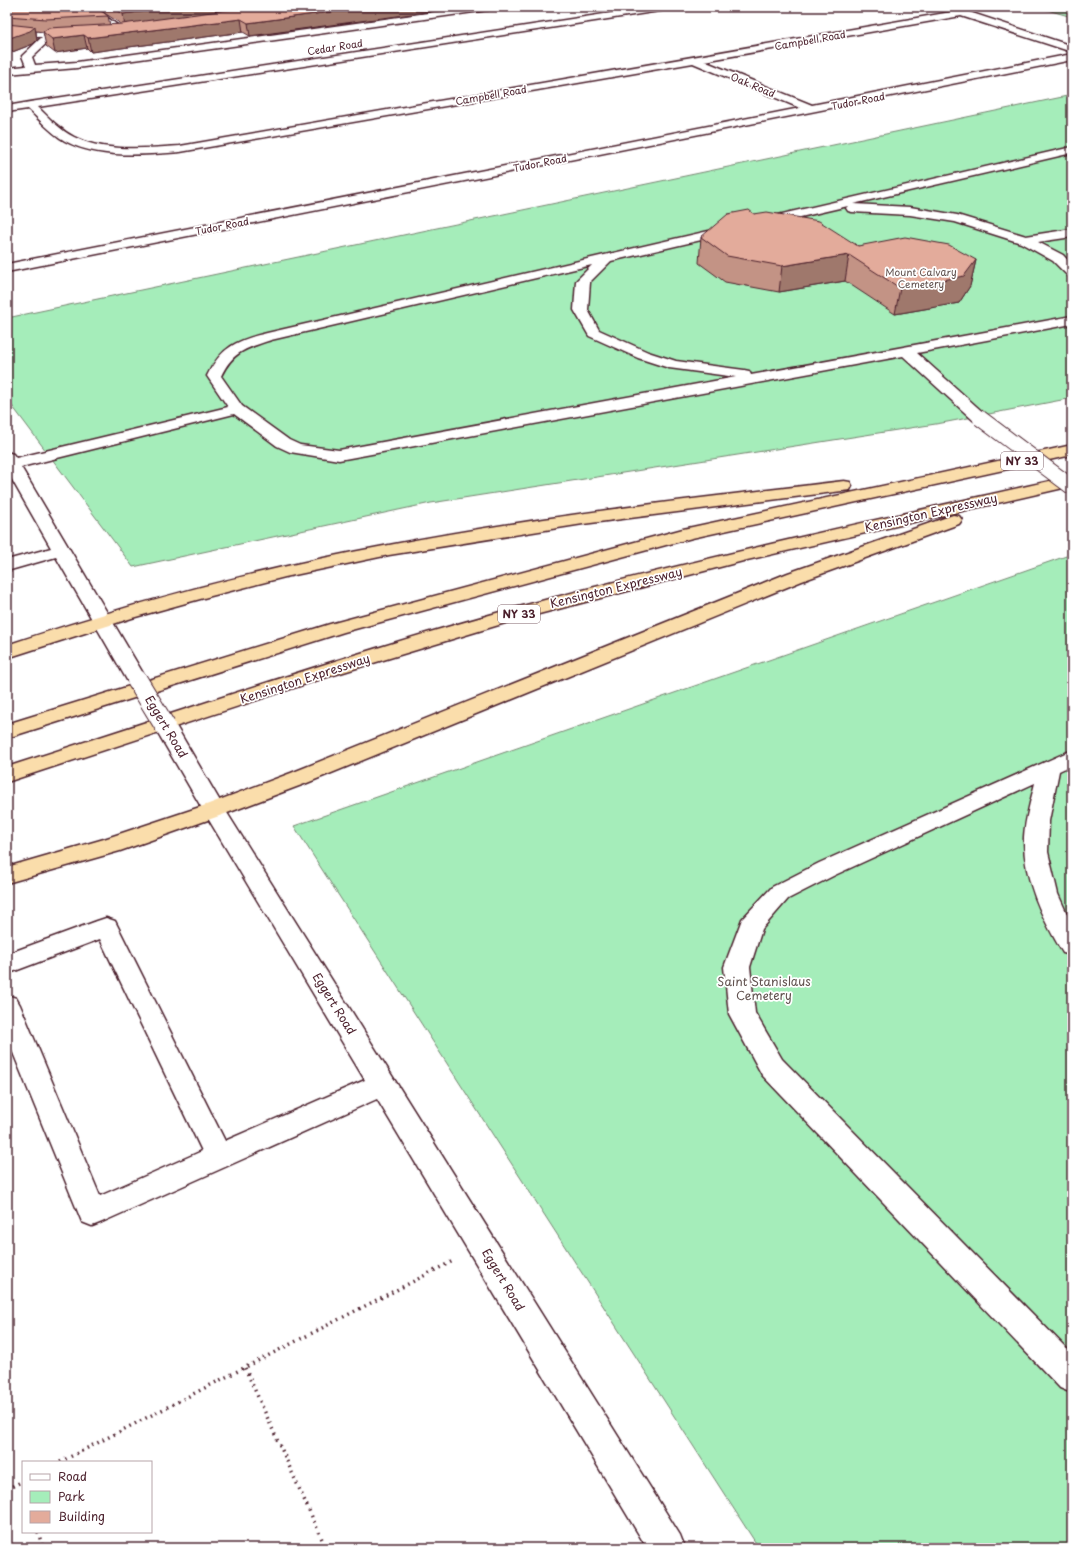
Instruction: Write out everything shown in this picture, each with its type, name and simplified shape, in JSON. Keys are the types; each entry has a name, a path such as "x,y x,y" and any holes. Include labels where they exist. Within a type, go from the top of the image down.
{"highway":[{"name":"NY 33","path":"7,731 337,628 682,535 1072,450"},
{"path":"7,652 255,578 399,548 643,510 972,471"},
{"name":"Kensington Expressway","path":"7,775 425,640 599,591 769,550 1072,481"},
{"path":"7,875 112,845 209,801 299,778 795,578 1041,488"}],"street":[{"path":"88,7 127,32 108,34"},
{"path":"7,72 32,68 77,65 488,7"},
{"name":"Cedar Road","path":"7,109 666,7"},
{"path":"942,7 1072,48"},
{"path":"390,10 407,18"},
{"name":"Campbell Road","path":"30,105 58,132 73,141 108,149 160,150 206,145 962,13"},
{"path":"7,34 48,37 86,36"},
{"path":"32,68 27,56 48,37"},
{"name":"Tudor Road","path":"7,268 812,110 1072,57"},
{"name":"Oak Road","path":"694,60 812,110"},
{"path":"1070,319 906,351 339,455 296,449 283,443 237,409 214,376 220,360 237,346 267,337 1072,150"},
{"path":"825,207 910,211 957,219 1025,240 1058,258 1072,272"},
{"path":"687,239 729,239 768,233 787,216"},
{"path":"1025,240 1072,233"},
{"path":"607,258 584,281 581,310 594,333 643,355 674,365 767,376"},
{"path":"906,351 980,418 1072,487"},
{"path":"9,460 237,409"},
{"name":"Eggert Road","path":"9,460 209,801 667,1548"},
{"path":"7,566 62,550"},
{"path":"1060,762 1036,837 1040,878 1060,928 1072,946"},
{"path":"1060,762 827,869 780,893 751,925 737,967 742,1014 772,1067 1072,1377"},
{"path":"7,964 106,927 219,1158"},
{"path":"7,1005 92,1213 383,1084"}],"path":[{"path":"62,1461 482,1246"},
{"path":"245,1368 326,1548"},
{"path":"7,1489 22,1482"},
{"path":"38,1533 43,1548"}],"green space":[{"path":"1037,7 1072,7 1072,17"},
{"name":"Mount Calvary Cemetery","path":"1072,95 1072,398 942,423 431,503 133,567 7,399 7,318"},
{"name":"Saint Stanislaus Cemetery","path":"1072,554 1072,1548 759,1548 294,826"}],"building":[{"path":"12,7 96,7 108,16 46,19 7,16 7,9"},
{"path":"112,7 180,7 123,14"},
{"path":"249,7 367,7 248,23 241,19 88,38 84,35 52,39 43,32 48,28 122,24"},
{"path":"7,24 35,27 30,31 7,39"},
{"path":"749,210 754,214 767,212 819,221 858,246 905,237 949,245 976,260 964,276 900,288 849,255 782,266 727,256 701,237 728,214"}]}
